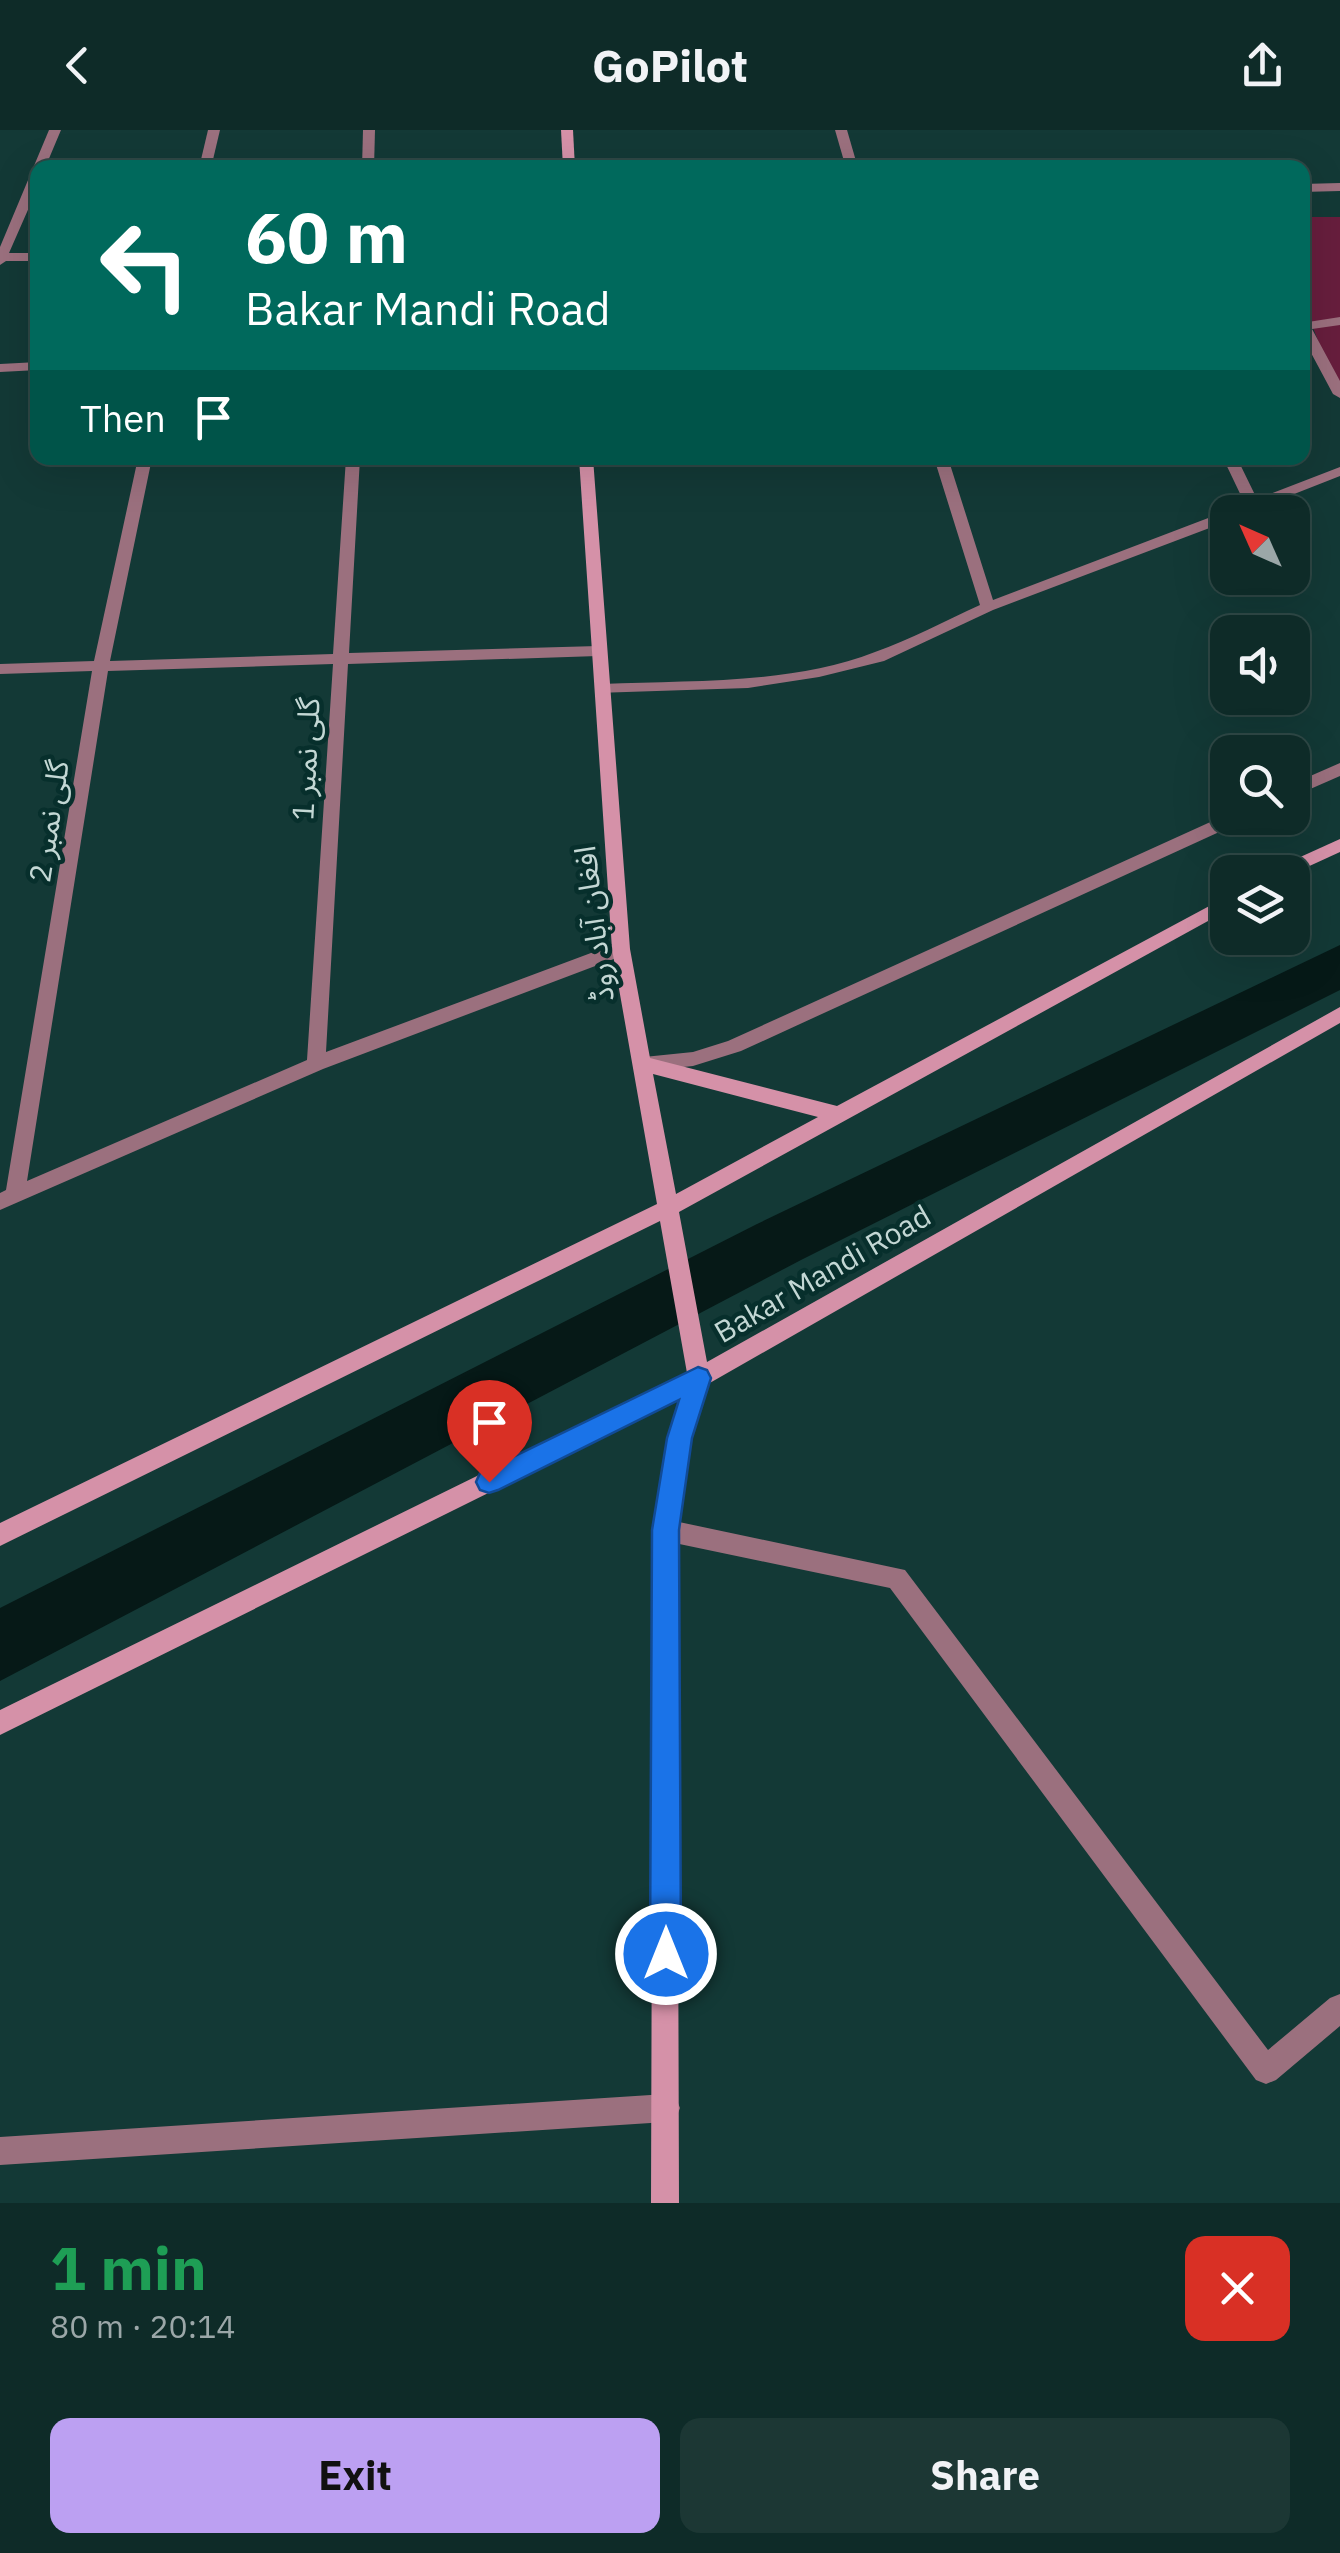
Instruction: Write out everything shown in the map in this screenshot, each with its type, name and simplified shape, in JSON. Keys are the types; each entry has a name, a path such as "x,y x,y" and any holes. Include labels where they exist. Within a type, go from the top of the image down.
{"main road":[{"path":"567,130 569,160"},
{"name":"افغان آباد روڈ","path":"586,465 622,949 698,1378"},
{"path":"1310,859 1340,845"},
{"path":"0,1535 666,1209 1210,912"},
{"name":"Bakar Mandi Road","path":"0,1722 698,1378 1340,1014"},
{"path":"644,1064 838,1114"},
{"path":"666,2203 666,1530 680,1438 698,1378"}],"street":[{"path":"42,160 55,130"},
{"path":"207,160 214,130"},
{"path":"368,160 369,130"},
{"path":"841,130 850,160"},
{"path":"1310,188 1340,187"},
{"path":"30,189 0,258 30,257"},
{"path":"1310,324 1340,321"},
{"path":"1310,338 1340,394"},
{"path":"0,368 30,366"},
{"name":"گلی نمبر 2","path":"8,1199 101,665 143,465"},
{"name":"گلی نمبر 1","path":"316,1064 352,465"},
{"path":"943,465 988,607"},
{"path":"1233,465 1248,495"},
{"path":"1280,495 1340,471"},
{"path":"602,689 748,684 878,657 988,607 1210,523"},
{"path":"0,669 598,651"},
{"path":"1310,783 1340,770"},
{"path":"644,1064 694,1059 734,1046 1210,829"},
{"path":"8,1199 316,1064 622,949"},
{"path":"666,1530 897,1578 1266,2070 1340,2008"},
{"path":"0,2150 666,2108"}],"shaded area":[{"path":"1310,217 1340,217 1340,397 1310,320"}],"waterway":[{"path":"0,1646 779,1242 1340,966"}],"route":[{"path":"489,1482 698,1378 680,1438 666,1530 666,1954"}]}
